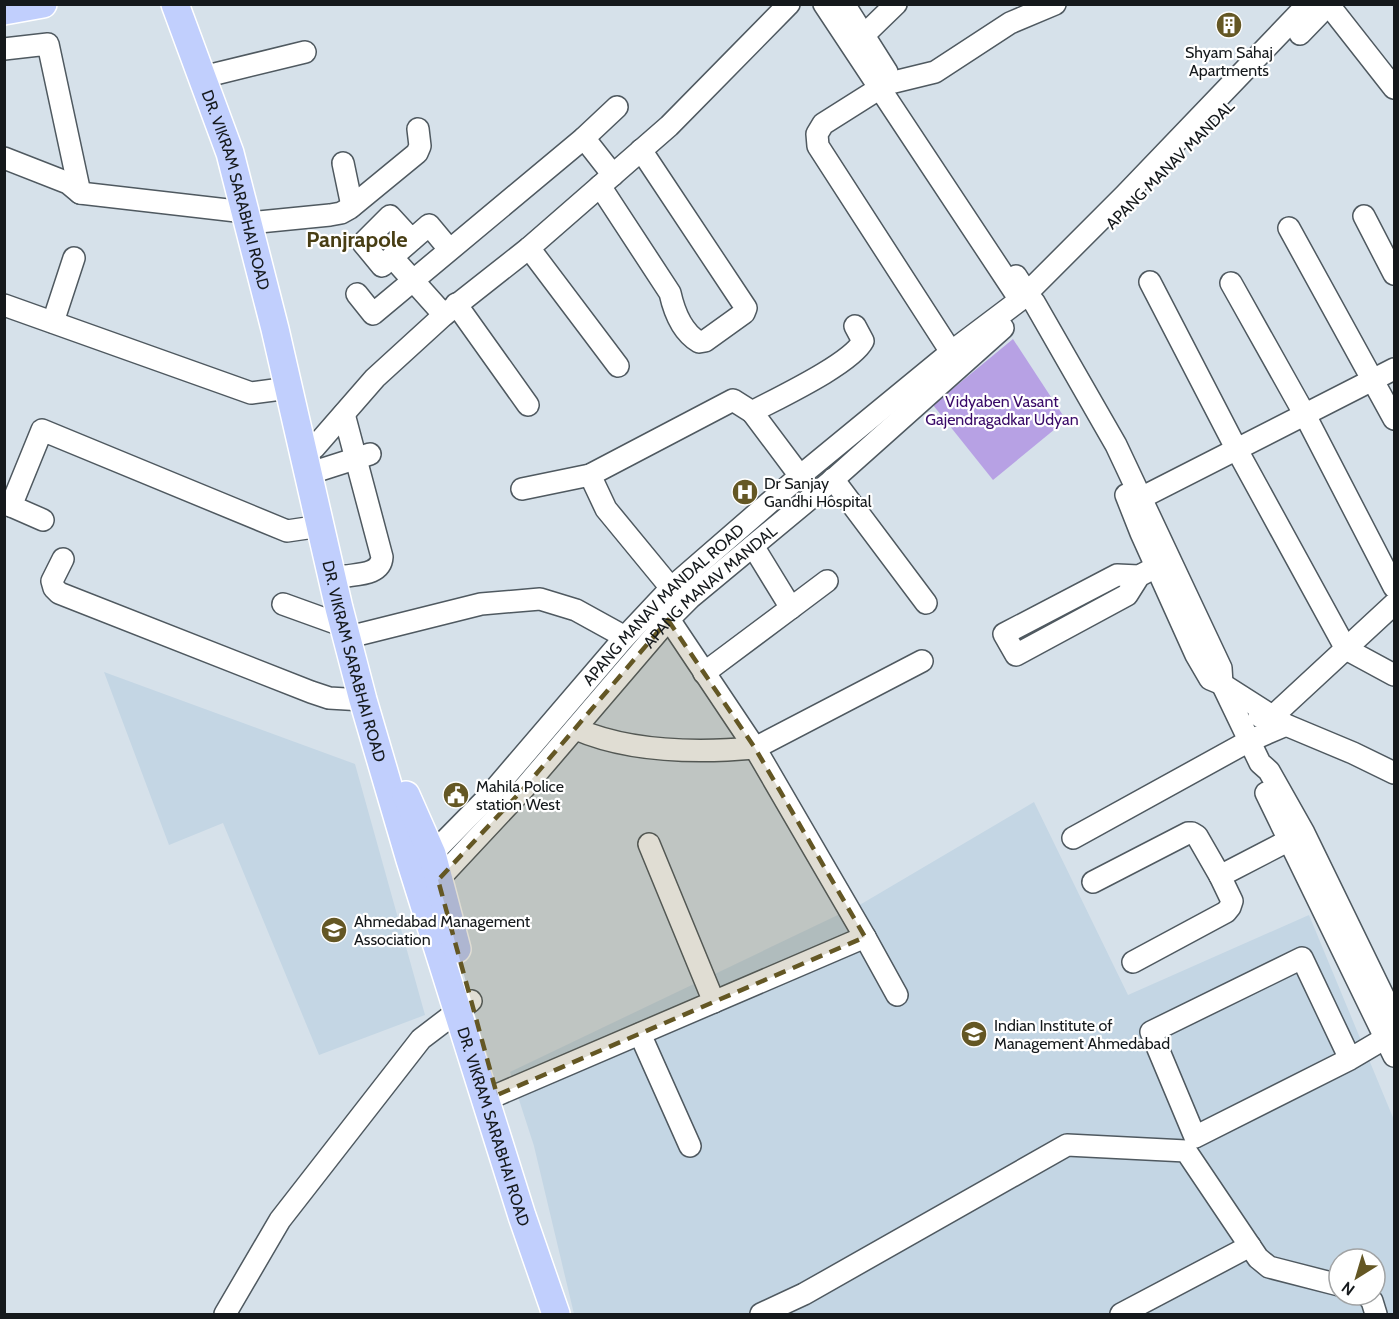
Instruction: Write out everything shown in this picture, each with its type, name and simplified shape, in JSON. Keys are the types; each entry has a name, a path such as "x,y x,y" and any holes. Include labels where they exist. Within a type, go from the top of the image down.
{"main road":[{"path":"4,11 43,4"},
{"name":"DR. VIKRAM SARABHAI ROAD","path":"175,4 252,217 312,456 346,576 363,700 425,870"},
{"name":"DR. VIKRAM SARABHAI ROAD","path":"189,4 241,149 252,217 289,388 312,456 321,526 397,771 465,1006 522,1216 556,1314"},
{"name":"DR. VIKRAM SARABHAI ROAD","path":"465,1006 497,1095 533,1213 568,1314"}],"street":[{"path":"312,456 375,378 450,309 529,248 669,126 789,4"},
{"path":"824,4 887,85 1099,414 1136,501 1221,668 1222,684 1260,763 1258,777 1297,836 1395,1018"},
{"path":"844,4 887,85"},
{"path":"863,36 896,4"},
{"path":"951,352 818,146 817,134 823,124 887,85 935,72 1010,23 1054,4"},
{"name":"APANG MANAV MANDAL ROAD","path":"425,870 664,594 800,476 951,352 1028,301 1133,187 1308,4"},
{"path":"1328,5 1395,88"},
{"name":"APANG MANAV MANDAL","path":"425,870 525,788 668,620 690,598 835,478 1028,301 1173,162 1328,5"},
{"path":"4,49 48,44 80,193"},
{"path":"215,74 305,52"},
{"path":"357,294 373,314 584,138 617,107"},
{"path":"4,158 68,183 80,193 252,217 330,215 341,213 352,206 417,153 420,146 418,129"},
{"path":"584,138 670,293 674,310 692,338 699,342 705,341 744,313 746,308 641,150"},
{"path":"343,163 352,206"},
{"path":"412,240 390,216 363,243 382,266 392,257 412,240 429,225 449,249"},
{"path":"1364,216 1395,273"},
{"path":"1289,228 1395,419"},
{"path":"529,248 618,366"},
{"path":"392,257 413,279 450,309 528,405"},
{"path":"53,322 74,258"},
{"path":"1150,282 1237,450 1346,649 1395,675"},
{"path":"1231,283 1305,415 1395,587"},
{"path":"4,305 251,393 289,388"},
{"path":"752,412 830,369 860,347 863,341 855,326"},
{"path":"1136,501 1395,369"},
{"path":"522,489 590,475 733,400 752,412 800,476"},
{"path":"344,414 363,456 382,557 382,562 373,571 346,576"},
{"path":"43,520 8,505 42,430 287,531 321,526"},
{"path":"312,456 363,456"},
{"path":"822,459 926,603"},
{"path":"590,475 606,508 664,594 668,620 755,748 897,995"},
{"path":"1136,501 1148,572 1210,679 1222,684 1280,721 1395,773"},
{"path":"753,546 791,608"},
{"path":"63,558 52,581 59,593 311,692 329,698 363,700"},
{"path":"1148,572 1127,595 1016,656 1004,634 1117,575 1148,572"},
{"path":"704,673 827,581"},
{"path":"283,604 352,630 481,604 540,599 576,610 625,637"},
{"path":"1073,838 1249,741 1280,721 1346,649 1395,604"},
{"path":"576,729 598,739 620,744 686,750 729,751 755,748 922,661"},
{"path":"1237,716 1280,721"},
{"path":"1093,882 1188,833 1197,836 1221,876 1232,902 1226,912 1133,962"},
{"path":"1221,876 1297,836"},
{"path":"761,1314 804,1294 1067,1145 1190,1144 1350,1059 1392,1043 1297,836"},
{"path":"649,844 714,1002"},
{"path":"497,1095 865,937"},
{"path":"1327,1282 1269,1267 1258,1258 1190,1144 1151,1032 1302,958 1350,1059"},
{"path":"225,1314 280,1220 421,1039 465,1006"},
{"path":"640,1034 690,1146"},
{"path":"1121,1314 1250,1246"}],"highlighted area":[{"path":"668,620 755,748 865,937 497,1095 438,880 525,787"}],"shaded area":[{"name":"Ahmedabad Management Association","path":"104,672 355,764 425,1015 319,1055 223,823 169,845"},
{"name":"Indian Institute of Management Ahmedabad","path":"1034,802 1128,995 1309,915 1394,1120 1394,1314 574,1314 534,1146 510,1072 863,903"}],"green space":[{"name":"Vidyaben Vasant Gajendragadkar Udyan","path":"1013,339 1066,420 993,480 933,405"}],"place":[{"name":"Shyam Sahaj Apartments","path":"1229,25"},
{"name":"Dr Sanjay Gandhi Hospital","path":"745,492"},
{"name":"Mahila Police station West","path":"456,795"},
{"name":"Ahmedabad Management Association","path":"334,930"},
{"name":"Indian Institute of Management Ahmedabad","path":"974,1034"}],"district":[{"name":"Panjrapole","path":"357,239"}]}
